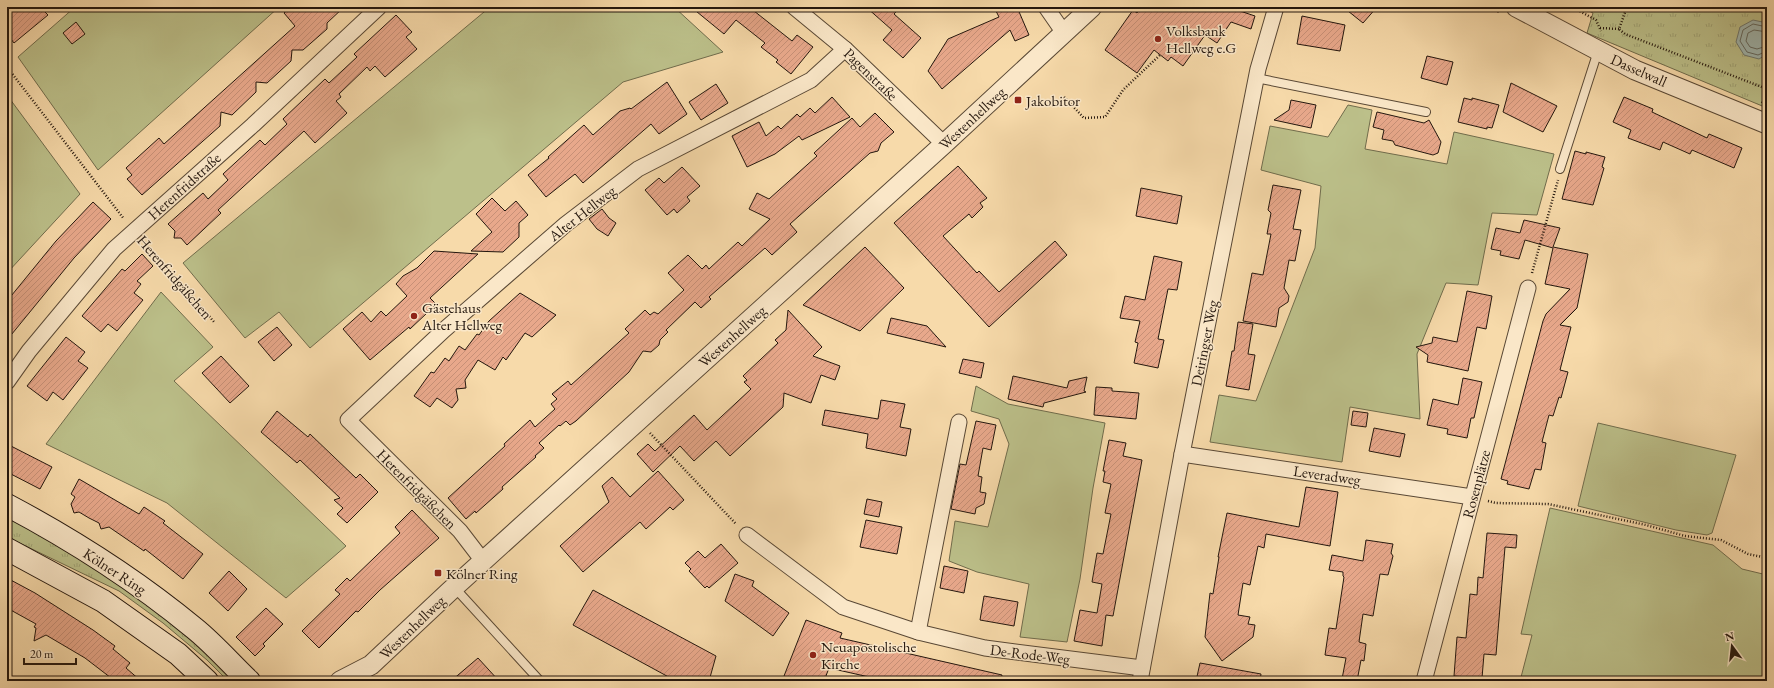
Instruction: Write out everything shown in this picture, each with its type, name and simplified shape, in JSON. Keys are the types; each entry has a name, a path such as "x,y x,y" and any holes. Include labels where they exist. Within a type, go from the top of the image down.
{"main road":[{"name":"Kölner Ring","path":"7,505 28,516 135,582 196,629 249,681"},
{"path":"7,549 103,601 178,654 207,681"}],"street":[{"name":"Herenfridstraße","path":"7,382 30,351 114,249 253,125 380,7"},
{"name":"Pagenstraße","path":"794,7 845,49 944,144"},
{"path":"1046,7 1064,33"},
{"name":"Westenhellweg","path":"340,681 368,673 454,587 944,144 1092,7"},
{"name":"Deiringser Weg","path":"1141,674 1182,454 1256,78 1276,7"},
{"name":"Dasselwall","path":"1520,8 1598,52 1635,70 1767,124"},
{"name":"Alter Hellweg","path":"348,420 444,330 566,224 638,169 811,80 845,49"},
{"name":"Rosenplätze","path":"1424,681 1528,288"},
{"name":"Herenfridgäßchen","path":"348,420 460,531 483,561"},
{"path":"918,632 959,422"},
{"name":"Leveradweg","path":"1182,454 1472,497"},
{"name":"De-Rode-Weg","path":"747,535 843,607 918,632 985,648 1141,674"}],"lane":[{"path":"1560,169 1598,52"},
{"path":"1256,78 1426,112"},
{"path":"454,587 540,681"}],"path":[{"path":"1620,29 1627,7"},
{"path":"1600,28 1620,29 1625,34 1767,90"},
{"path":"1064,97 1084,118 1106,117 1123,90 1160,55"},
{"name":"Herenfridgäßchen","path":"7,67 123,218 215,323"},
{"path":"1528,288 1560,169"},
{"path":"638,421 747,535"},
{"path":"1472,497 1496,502 1548,504 1646,525 1684,536 1721,540 1748,554 1767,558"}],"green space":[{"path":"75,7 279,7 98,170 18,57"},
{"path":"490,7 674,7 723,52 623,82 310,348 279,312 245,338 183,263"},
{"path":"1581,7 1767,7 1767,108 1587,33 1593,13"},
{"path":"7,95 80,194 7,273"},
{"path":"1348,105 1372,110 1365,149 1447,164 1454,132 1554,154 1537,215 1492,213 1478,285 1446,283 1417,354 1420,419 1350,407 1342,462 1210,442 1219,395 1256,401 1315,248 1321,186 1261,170 1270,126 1328,137"},
{"path":"161,292 213,347 174,381 346,546 286,598 167,503 46,444"},
{"path":"976,386 1008,404 1105,423 1093,488 1080,579 1067,642 1020,637 1029,584 977,572 949,561 955,521 988,527 1009,444 999,419 971,411"},
{"path":"1598,423 1736,455 1712,533 1707,535 1676,530 1578,506"},
{"path":"1550,508 1713,545 1742,569 1767,575 1767,681 1520,681 1532,635 1521,634"},
{"path":"7,514 142,595 241,681 228,681 207,660 163,623 119,591 7,537"}],"water":[{"path":"1753,20 1767,23 1767,54 1759,59 1744,55 1736,42 1740,27"}],"building":[{"path":"7,7 40,7 48,15 14,43 7,34"},
{"path":"291,7 344,7 327,23 327,29 303,50 292,50 291,61 267,83 256,82 256,92 232,115 221,112 220,126 142,195 127,179 132,175 126,168 159,138 164,144 295,26 284,13"},
{"path":"691,7 749,7 792,41 797,35 813,47 791,74 776,62 778,60 761,47 765,43 736,20 724,34"},
{"path":"866,7 900,7 894,14 921,38 903,58 883,40 892,30"},
{"path":"994,7 1017,7 1029,35 1015,41 1010,30 942,89 928,71 948,39 999,17"},
{"name":"Volksbank Hellweg e.G","path":"1141,7 1228,7 1255,16 1251,29 1231,22 1217,43 1205,35 1183,66 1171,57 1168,61 1154,50 1137,73 1105,50 1133,10 1137,13"},
{"path":"1343,7 1377,7 1363,23"},
{"path":"396,15 412,32 406,37 417,49 385,77 375,66 370,71 367,67 339,94 341,97 336,101 347,113 315,143 304,131 218,210 221,213 187,245 181,238 174,238 175,231 168,224 203,193 208,199 228,180 223,174 260,140 265,145 287,124 283,119 325,79 329,83 357,57 354,54"},
{"path":"1302,16 1345,25 1340,51 1297,44"},
{"path":"76,22 85,34 72,44 63,33"},
{"path":"1427,56 1453,62 1447,85 1421,78"},
{"path":"667,82 687,114 659,134 651,124 583,183 575,174 546,197 528,175 549,158 548,157 584,125 593,135 620,111 631,109"},
{"path":"1511,83 1557,106 1543,132 1503,112"},
{"path":"716,84 728,103 701,120 689,102"},
{"path":"832,97 850,117 802,140 799,136 775,154 747,167 732,136 759,122 766,136 778,126 781,129 797,114 800,117 810,108 815,113"},
{"path":"1624,97 1653,109 1652,112 1707,138 1709,134 1742,148 1734,168 1692,150 1690,154 1663,142 1660,150 1628,138 1631,130 1613,122"},
{"path":"1464,98 1472,100 1472,98 1499,105 1492,128 1487,127 1487,129 1458,122"},
{"path":"1291,100 1316,105 1311,128 1274,120 1289,110"},
{"path":"1377,112 1424,123 1429,120 1441,142 1438,153 1433,155 1395,145 1393,141 1382,139 1384,130 1373,127"},
{"path":"875,113 894,132 881,143 878,151 870,153 790,224 797,232 772,255 765,248 709,297 711,299 701,308 695,302 666,330 668,332 660,340 659,345 651,352 643,351 629,372 576,421 570,425 566,421 560,426 559,425 539,443 544,448 535,456 536,457 502,487 503,489 476,513 475,511 466,519 448,498 505,446 504,444 530,420 535,427 555,409 551,404 557,399 552,394 568,381 571,385 629,333 625,329 645,310 650,315 654,312 658,314 684,290 668,273 688,255 702,269 706,265 709,269 738,242 742,246 770,219 749,209 757,193 769,199 817,156 814,153 852,118 860,127"},
{"path":"1575,151 1605,157 1602,167 1604,168 1593,205 1562,199"},
{"path":"958,166 987,198 980,203 983,207 972,218 969,214 943,236 977,273 979,271 999,292 1055,241 1067,255 989,327 894,223"},
{"path":"682,167 700,186 687,197 690,201 677,213 674,209 667,215 645,190 659,178 664,183"},
{"path":"1273,185 1301,190 1293,229 1301,230 1295,261 1289,260 1284,288 1289,296 1288,302 1279,308 1276,327 1243,321 1252,273 1263,275 1271,234 1267,234 1271,213 1268,210"},
{"path":"1141,188 1182,196 1177,224 1136,216"},
{"path":"492,198 505,211 516,201 528,215 519,223 519,237 503,252 471,251 492,232 476,214"},
{"path":"93,202 111,219 74,258 7,340 7,301 56,241"},
{"path":"602,209 609,218 616,223 608,236 597,229 589,219"},
{"path":"1524,220 1560,228 1553,247 1588,254 1577,308 1560,325 1571,327 1560,370 1568,372 1561,398 1559,397 1553,416 1549,415 1542,442 1546,443 1541,470 1535,469 1529,489 1507,484 1508,481 1501,479 1543,321 1546,314 1570,289 1545,284 1553,248 1525,240 1519,259 1500,255 1501,251 1491,249 1496,228 1520,233"},
{"path":"865,247 904,288 860,331 803,305"},
{"path":"434,251 478,254 430,298 436,304 427,313 410,329 409,327 370,360 343,329 362,312 371,322 381,311 386,316 407,296 396,284 403,276 417,268"},
{"path":"142,254 153,266 137,281 141,284 134,293 143,300 117,331 108,324 101,332 82,316 122,269 125,271"},
{"path":"1154,256 1182,262 1177,290 1168,289 1158,339 1164,340 1158,368 1134,363 1138,343 1135,342 1140,321 1120,318 1125,296 1145,300"},
{"path":"1467,291 1492,296 1486,329 1477,327 1468,371 1427,362 1428,355 1416,347 1432,343 1433,337 1457,342"},
{"path":"520,293 556,315 532,337 525,333 506,360 503,357 495,370 478,360 465,380 466,388 456,389 458,400 452,408 437,398 430,407 414,396 431,372 434,373 445,358 449,361 459,346 465,350 477,334 479,335 489,321"},
{"path":"788,310 822,347 813,356 840,366 835,380 821,375 811,403 784,393 783,407 730,456 716,441 694,461 680,446 653,472 637,454 648,444 655,451 694,415 707,430 751,389 744,382 747,380 743,376 778,343 775,340 786,330"},
{"path":"891,318 927,326 946,347 887,333"},
{"path":"1238,322 1253,324 1248,354 1255,355 1249,390 1226,386 1232,351 1234,351"},
{"path":"277,327 292,345 274,361 258,342"},
{"path":"66,337 85,352 78,361 88,368 63,400 53,392 47,401 27,386"},
{"path":"221,356 249,386 230,403 202,373"},
{"path":"963,359 984,363 981,378 959,373"},
{"path":"1013,376 1067,388 1069,381 1087,377 1084,391 1086,392 1044,403 1043,407 1008,399"},
{"path":"1463,378 1482,382 1474,418 1471,418 1467,438 1447,434 1448,429 1427,425 1433,399 1458,405"},
{"path":"1096,387 1112,388 1112,391 1139,393 1136,419 1094,415"},
{"path":"881,400 905,404 900,427 911,429 906,456 866,448 868,434 822,425 825,410 878,419"},
{"path":"277,411 308,437 310,434 356,478 360,474 378,492 347,523 337,514 343,508 334,500 340,498 300,460 297,463 261,432"},
{"path":"1353,411 1368,413 1366,427 1351,425"},
{"path":"976,421 996,425 991,450 983,448 978,476 982,477 980,492 986,493 984,504 976,508 975,514 951,509 960,464 966,465"},
{"path":"1374,428 1405,434 1400,457 1369,451"},
{"path":"1109,440 1126,443 1123,456 1142,460 1113,616 1106,615 1102,646 1074,641 1080,610 1097,613 1102,584 1092,582 1097,553 1103,554 1111,514 1105,513 1111,484 1103,482 1105,471 1103,471"},
{"path":"7,444 52,467 40,489 7,472"},
{"path":"658,471 684,500 673,510 670,507 646,529 640,522 583,572 560,546 609,502 602,486 612,477 630,497"},
{"path":"79,479 139,514 144,507 165,521 163,523 203,554 183,579 145,549 144,551 109,527 101,529 99,523 79,512 74,513 71,504 75,497 71,494"},
{"path":"1306,487 1338,492 1330,546 1266,534 1264,548 1258,546 1250,585 1243,583 1238,615 1250,617 1248,624 1255,625 1253,637 1222,661 1205,637 1210,593 1213,594 1218,557 1227,513 1299,527"},
{"path":"867,499 882,502 879,517 864,514"},
{"path":"412,510 439,538 380,590 358,612 356,611 319,648 302,631 340,594 335,590 347,578 350,581 400,533 395,527"},
{"path":"866,520 902,527 897,554 860,547"},
{"path":"1487,533 1517,535 1516,548 1505,547 1496,655 1484,654 1482,678 1454,676 1457,637 1466,638 1470,594 1477,595 1478,577 1483,578"},
{"path":"1366,540 1393,544 1391,553 1393,556 1388,575 1380,574 1373,616 1363,614 1359,642 1366,644 1364,661 1361,660 1357,681 1342,679 1346,658 1325,655 1329,628 1336,629 1344,577 1343,572 1329,570 1332,555 1363,561"},
{"path":"721,544 738,563 709,588 707,586 705,588 689,571 691,569 685,563 698,551 705,558"},
{"path":"944,566 968,571 964,593 940,588"},
{"path":"229,571 247,589 228,611 209,593"},
{"path":"735,574 754,581 752,586 789,613 773,636 725,601"},
{"path":"7,578 35,593 115,646 113,649 130,663 126,668 141,681 115,681 85,658 46,635 34,641 36,628 34,627 36,624 7,608"},
{"path":"593,590 716,656 709,681 676,681 573,625"},
{"path":"984,596 1018,602 1014,626 980,620"},
{"path":"266,608 283,624 263,644 265,646 255,656 236,637"},
{"path":"806,620 842,633 840,638 1002,675 1001,681 887,681 829,668 824,681 796,681 784,676"},
{"path":"478,658 499,681 451,681"},
{"path":"1200,663 1261,674 1260,681 1196,681"}],"place":[{"name":"Volksbank Hellweg e.G","path":"1158,39"},
{"name":"Jakobitor","path":"1018,100"},
{"name":"Gästehaus Alter Hellweg","path":"414,316"},
{"name":"Kölner Ring","path":"438,573"},
{"name":"Neuapostolische Kirche","path":"813,655"}]}
